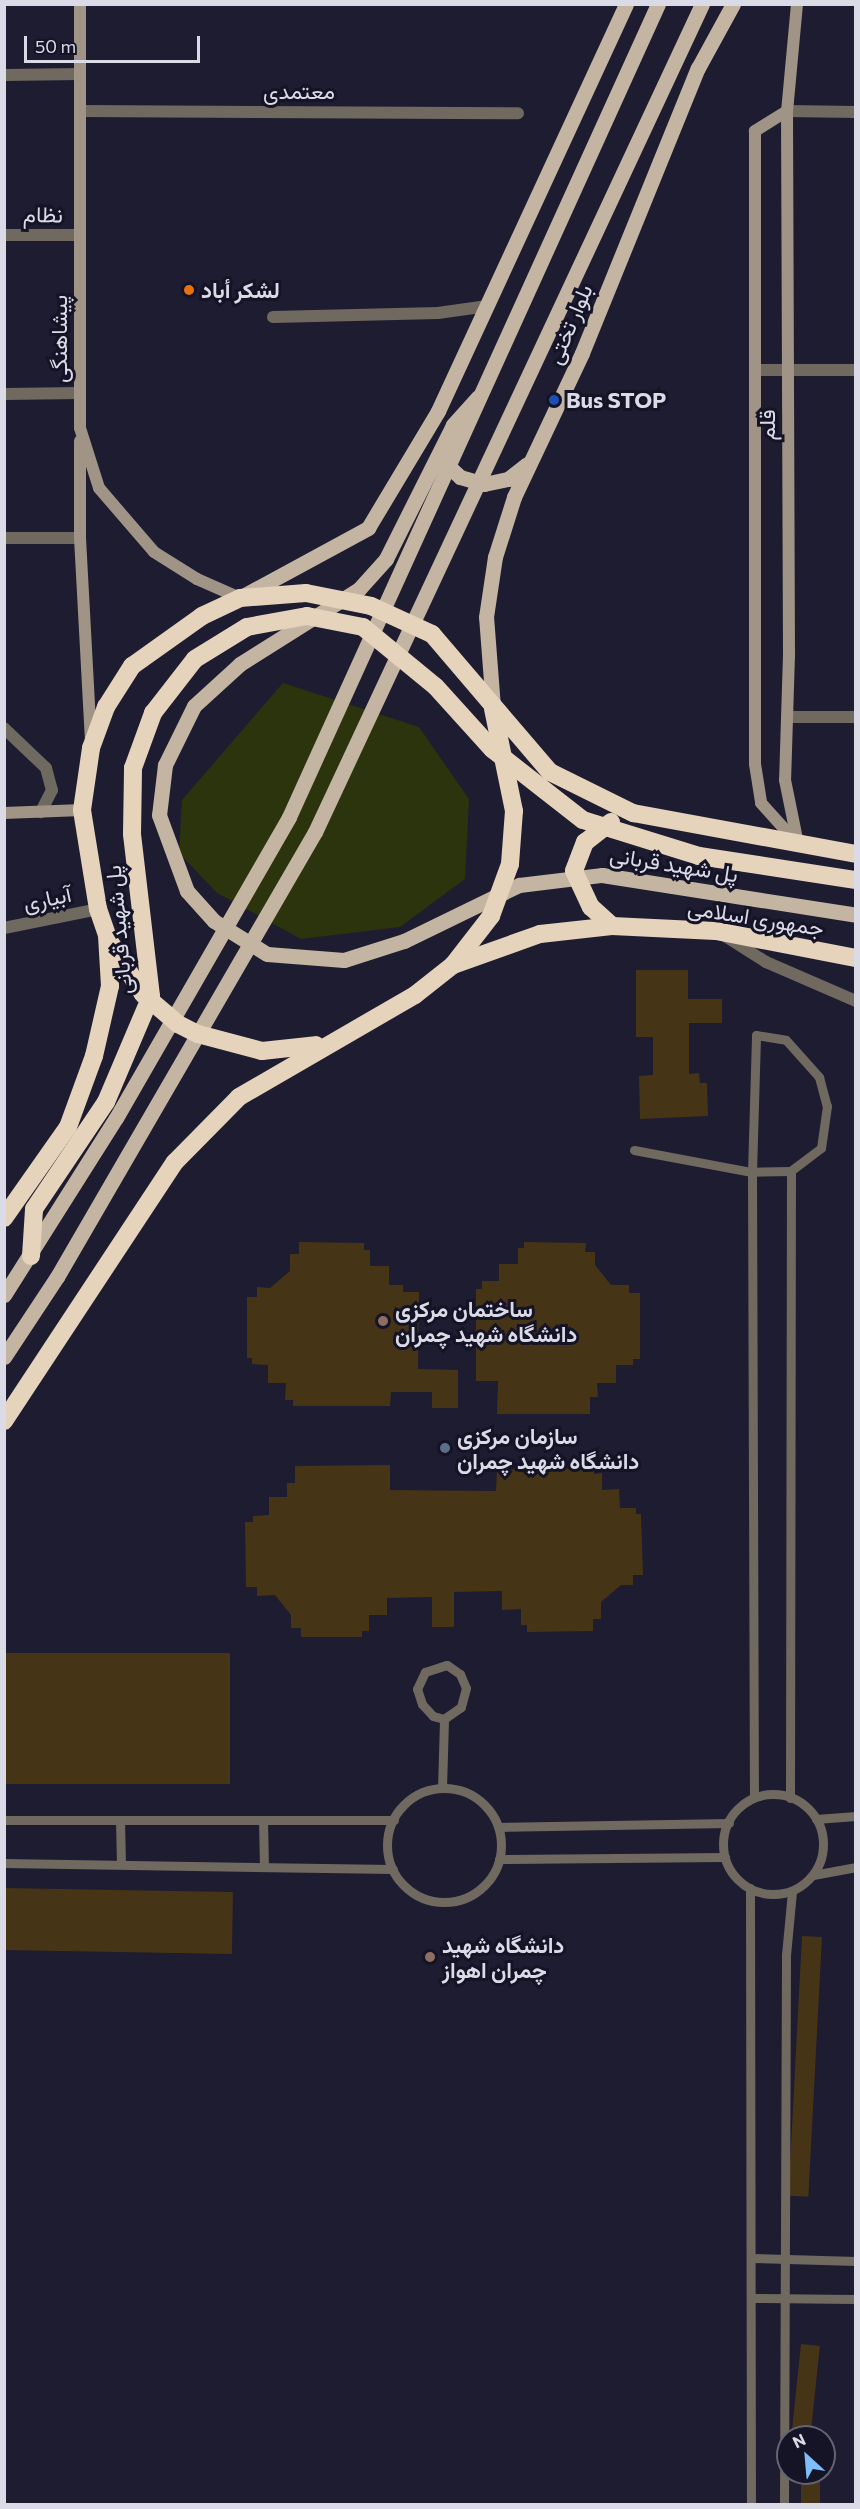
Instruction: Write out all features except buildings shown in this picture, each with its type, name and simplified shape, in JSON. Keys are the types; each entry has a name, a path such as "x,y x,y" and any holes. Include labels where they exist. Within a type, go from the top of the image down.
{"highway":[{"path":"328,1042 306,1048 262,1051 229,1045 198,1034 169,1017 143,994 128,976 107,934 98,909 82,810 91,748 106,706 132,666 202,616 240,598 306,593 371,606 432,634 550,772 633,813 855,854"},
{"name":"پل شهید قربانی","path":"31,1256 34,1209 105,1102 151,996 132,834 133,768 153,712 195,659 247,627 307,616 363,627 436,687 492,749 583,820 699,856 855,880"},
{"path":"4,1421 175,1162 239,1097 328,1042 415,995 453,965 492,916 510,864 514,811 493,707"},
{"path":"612,926 591,907 576,881 576,860 585,842 614,820 633,813"},
{"name":"جمهوری اسلامی","path":"453,965 540,934 612,926 716,931 855,958"},
{"path":"4,1218 68,1127 94,1056 110,986 107,934"}],"main road":[{"path":"240,598 368,528 438,411 626,4"},
{"name":"پل شهید قربانی","path":"31,1256 116,1118 289,817 488,386 511,327 658,4"},
{"path":"4,1357 57,1277 315,832 534,358 702,4"},
{"name":"بلوار تختی","path":"493,707 486,617 495,557 514,497 582,353 698,68 734,4"},
{"name":"پل شهید قربانی","path":"488,386 453,425 386,559 359,589 240,664 194,706 165,765 159,815 187,891 214,921 267,954 344,960 405,941 519,885 602,875 855,915"},
{"path":"438,411 437,449 460,477 496,483 519,473 535,453"},
{"path":"4,1294 31,1256"}],"street":[{"name":"پیشاهنگی","path":"80,4 80,428 99,488 154,552 197,579 240,598"},
{"name":"قلم","path":"797,4 787,111 787,717 785,780 798,844"},
{"path":"4,75 80,74"},
{"name":"معتمدی","path":"80,111 518,113"},
{"path":"798,844 761,803 755,764 755,131 787,111 855,112"},
{"name":"نظام","path":"4,234 80,235"},
{"path":"273,317 438,313 488,306"},
{"path":"755,370 855,370"},
{"path":"4,394 80,393"},
{"path":"80,428 80,538 91,748"},
{"path":"4,538 80,538"},
{"path":"787,717 855,717"},
{"path":"4,728 46,768 52,790 41,812"},
{"path":"4,813 82,810"},
{"name":"آبیاری","path":"4,928 98,909"},
{"path":"716,931 766,962 855,1001"}],"lane":[{"path":"634,1150 752,1172 791,1171 821,1148 827,1106 819,1077 786,1040 756,1035 752,1172 754,1797"},
{"path":"790,1798 791,1171"},
{"path":"447,1665 460,1674 466,1688 461,1707 444,1719 433,1716 422,1704 417,1689 425,1672 447,1665"},
{"path":"442,1788 444,1719"},
{"path":"442,1788 475,1796 494,1815 502,1841 497,1869 480,1890 454,1902 426,1899 403,1885 389,1861 387,1834 399,1809 421,1792 442,1788"},
{"path":"781,1794 790,1798 805,1804 821,1825 824,1851 813,1875 792,1892 766,1895 741,1884 725,1857 723,1837 734,1813 754,1797 781,1794"},
{"path":"816,1819 855,1816"},
{"path":"4,1820 394,1820"},
{"path":"120,1820 121,1864"},
{"path":"263,1820 264,1867"},
{"path":"498,1827 729,1823"},
{"path":"499,1859 725,1857"},
{"path":"4,1863 393,1869"},
{"path":"813,1875 855,1867"},
{"path":"750,1888 751,2505"},
{"path":"784,2505 786,1955 792,1892"},
{"path":"751,2258 855,2260"},
{"path":"751,2298 855,2299"}],"green space":[{"path":"283,683 419,727 469,799 465,879 400,927 301,939 217,893 179,853 182,800"}],"place":[{"name":"لشكر أباد","path":"189,290"},
{"name":"Bus STOP","path":"554,400"},
{"name":"ساختمان مرکزی دانشگاه شهید چمران","path":"383,1321"},
{"name":"سازمان مرکزی دانشگاه شهید چمران","path":"445,1448"},
{"name":"دانشگاه شهید چمران اهواز","path":"430,1957"}]}
